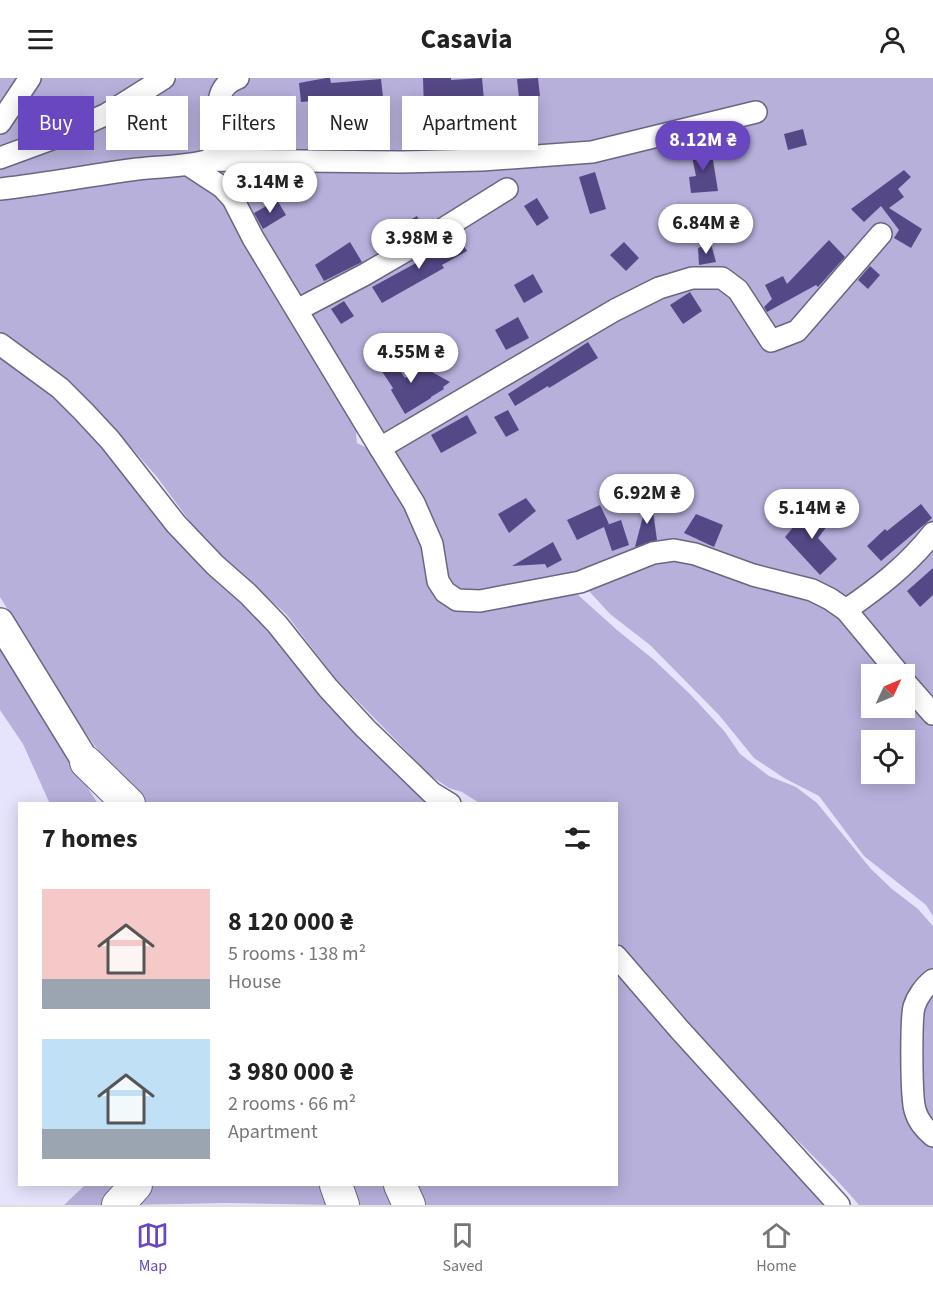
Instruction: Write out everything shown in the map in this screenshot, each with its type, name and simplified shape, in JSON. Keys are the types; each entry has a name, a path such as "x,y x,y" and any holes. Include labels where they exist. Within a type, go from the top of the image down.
{"highway":[{"path":"86,762 105,802"},
{"path":"86,762 110,802"},
{"path":"86,762 127,802"},
{"path":"117,1205 135,1186"},
{"path":"336,1186 343,1205"},
{"path":"400,1186 409,1205"}],"main road":[{"path":"0,622 86,762"}],"lane":[{"path":"0,123 30,78"},
{"path":"0,158 49,140 107,114 164,78"},
{"path":"200,163 217,146 217,104 225,86 238,78"},
{"path":"0,189 200,163 470,161 592,152 756,112"},
{"path":"200,163 233,199 253,238 414,503 432,544 438,581 445,592 457,600 480,601 580,582 652,553 674,550 695,554 753,575 812,590 846,610 891,664"},
{"path":"297,310 438,232 507,189"},
{"path":"380,448 615,310 659,288 692,278 722,278 738,290 771,341 798,331 881,234"},
{"path":"0,344 52,382 84,412 110,440 176,524 214,565 248,594 277,624 335,696 432,792 447,802"},
{"path":"846,610 918,553 933,534"},
{"path":"915,694 933,714"},
{"path":"618,958 686,1037 839,1205"},
{"path":"933,980 921,993 914,1007 912,1038 914,1108 921,1125 933,1136"}],"shaded area":[{"path":"0,78 22,78 0,111"},
{"path":"37,78 149,78 123,96 106,96 106,108 94,113 94,96 25,96"},
{"path":"178,78 228,78 224,96 200,96 200,150 211,151 0,184 0,164 29,150 94,150 94,119 106,113 106,150 188,150 188,96 141,96"},
{"path":"248,78 933,78 933,916 926,905 864,856 819,796 784,778 754,758 719,715 650,645 610,614 577,578 469,598 448,587 437,542 203,169 209,150 296,150 296,96 225,96 227,90"},
{"path":"18,106 18,143 0,150 0,133"},
{"path":"182,172 220,191 359,422 356,434 357,443 377,453 402,490 444,597 556,590 577,594 691,695 725,732 740,754 769,776 796,787 817,803 871,869 918,909 933,926 933,976 920,988 909,1095 933,1140 933,1205 859,1205 753,1096 618,943 618,802 478,802 431,776 335,678 286,614 205,542 157,477 100,412 47,364 0,332 0,193"},
{"path":"0,349 57,391 440,802 141,802 94,745 64,702 0,597"},
{"path":"0,647 97,802 49,802 23,744 0,710"},
{"path":"618,963 833,1205 416,1205 407,1186 618,1186"},
{"path":"933,985 933,1131 921,1119 915,1027"},
{"path":"84,1186 125,1186 105,1205 64,1205"},
{"path":"144,1186 324,1186 332,1205 226,1203 128,1205"},
{"path":"345,1186 392,1186 401,1205 352,1205"}],"building":[{"path":"326,78 330,78 331,83 381,79 383,96 308,96 308,101 301,102 299,83"},
{"path":"423,78 451,78 451,80 482,78 484,96 424,96"},
{"path":"538,78 540,96 519,96 517,79"},
{"path":"803,129 807,145 788,150 784,134"},
{"path":"711,148 718,191 691,193 689,177 696,176 691,152"},
{"path":"904,170 911,177 898,189 904,197 889,208 922,229 911,248 894,238 899,230 881,206 864,222 851,209"},
{"path":"595,172 606,209 590,214 579,177"},
{"path":"299,176 302,195 281,199 278,180"},
{"path":"537,198 549,218 537,226 524,206"},
{"path":"277,200 286,215 263,229 254,213"},
{"path":"417,216 422,226 401,239 395,229"},
{"path":"458,237 467,251 442,265 444,268 382,303 372,287 416,263 414,260"},
{"path":"829,240 845,257 818,287 816,285 767,312 764,307 772,299 765,285 783,276 787,284"},
{"path":"350,242 362,262 324,281 315,265"},
{"path":"624,242 639,258 626,271 610,255"},
{"path":"711,244 716,262 699,265 698,248"},
{"path":"870,266 880,275 868,289 858,280"},
{"path":"533,274 543,292 524,303 514,285"},
{"path":"690,292 702,311 683,324 670,305"},
{"path":"344,301 354,316 341,324 331,309"},
{"path":"518,317 529,338 506,350 495,330"},
{"path":"588,342 598,358 515,406 508,394"},
{"path":"388,353 405,378 423,367 450,382 443,387 444,389 405,414 391,390 393,388 375,361"},
{"path":"508,410 519,430 506,437 494,417"},
{"path":"467,415 477,433 441,453 431,435"},
{"path":"650,489 657,540 635,547"},
{"path":"526,498 536,511 509,533 498,514"},
{"path":"921,504 932,518 881,561 867,546 885,529 887,531"},
{"path":"600,505 609,524 607,525 621,520 629,545 612,551 604,527 577,540 567,520"},
{"path":"811,506 831,521 818,538 837,559 820,575 785,537"},
{"path":"696,514 723,525 714,547 684,533"},
{"path":"553,542 562,560 547,568 545,564 512,566"},
{"path":"933,568 933,595 920,607 907,591"}]}
